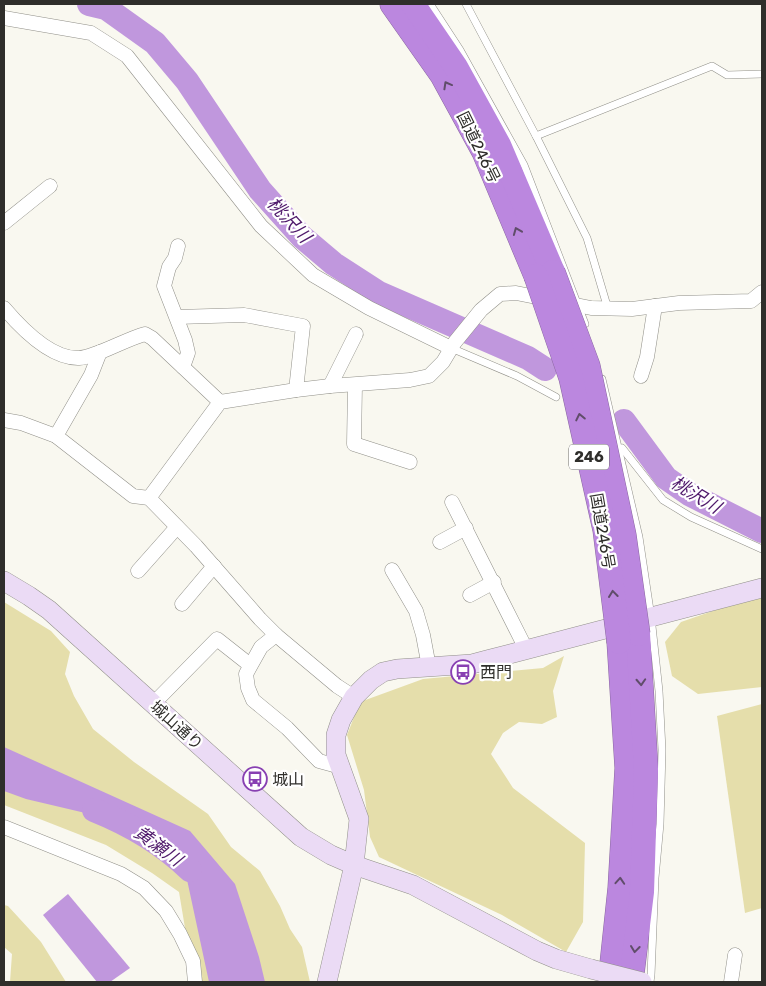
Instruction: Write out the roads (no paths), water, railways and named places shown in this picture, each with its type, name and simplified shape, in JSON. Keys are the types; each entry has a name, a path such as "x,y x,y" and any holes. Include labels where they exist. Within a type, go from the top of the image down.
{"highway":[{"name":"国道246号","path":"392,4 442,75 484,152 544,274"},
{"name":"国道246号","path":"413,4 456,67 499,145 544,274 571,378 604,530 636,631 646,769 642,892 631,982"},
{"name":"国道246号","path":"610,982 620,888 636,631"}],"street":[{"path":"4,18 91,33 127,56 261,226 313,275 369,308 453,345"},
{"path":"4,223 50,186"},
{"path":"178,246 175,258 168,267 164,286 186,340 188,353 183,367"},
{"path":"149,498 220,402 296,390 410,380 429,376 442,362 481,310 500,294 516,293 579,306 632,310 679,303 751,301 762,292"},
{"path":"640,376 650,343 655,306"},
{"path":"4,308 36,341 63,355 80,358 145,334 152,338 220,402"},
{"path":"177,318 244,315 303,326 296,390"},
{"path":"330,386 356,334"},
{"path":"56,436 90,375 100,352"},
{"path":"354,384 354,444 410,462"},
{"path":"4,420 21,423 56,436 134,496 149,498 276,635 354,698"},
{"path":"452,502 494,582 526,649"},
{"path":"138,570 177,527"},
{"path":"440,542 466,528"},
{"path":"182,604 214,566"},
{"path":"392,570 416,611 429,668"},
{"name":"城山通り","path":"4,580 49,610 301,837 354,865 413,886 522,944 556,959 642,982"},
{"path":"470,595 494,582"},
{"path":"327,982 354,865 359,819 336,755 336,735 341,720 354,698 371,680 383,672 397,669 472,664 526,649 636,631 762,588"},
{"path":"276,635 261,647 246,674 248,688 253,700 287,728 319,761 340,767"},
{"path":"153,704 217,639 250,665"},
{"path":"4,827 121,874 144,888 166,911 180,934 193,961 195,982"},
{"path":"730,982 735,955"}],"lane":[{"path":"430,4 460,50 524,165 579,306 587,333"},
{"path":"466,4 588,238 608,309"},
{"path":"536,136 712,66 728,75 762,74"},
{"path":"453,345 556,397"},
{"path":"599,368 638,537 636,631 659,691 662,750 660,824 655,878 650,982"},
{"path":"622,448 663,500 691,517 762,550"}],"waterway":[{"name":"桃沢川","path":"89,4 106,8 155,43 187,81 260,190 302,237 334,264 379,293 528,358 545,369"},
{"name":"桃沢川","path":"624,421 666,478 689,494 762,531"},
{"name":"黄瀬川","path":"94,810 120,821 145,835 190,870"}],"place":[{"name":"西門","path":"463,672"},
{"name":"城山","path":"255,779"}]}
